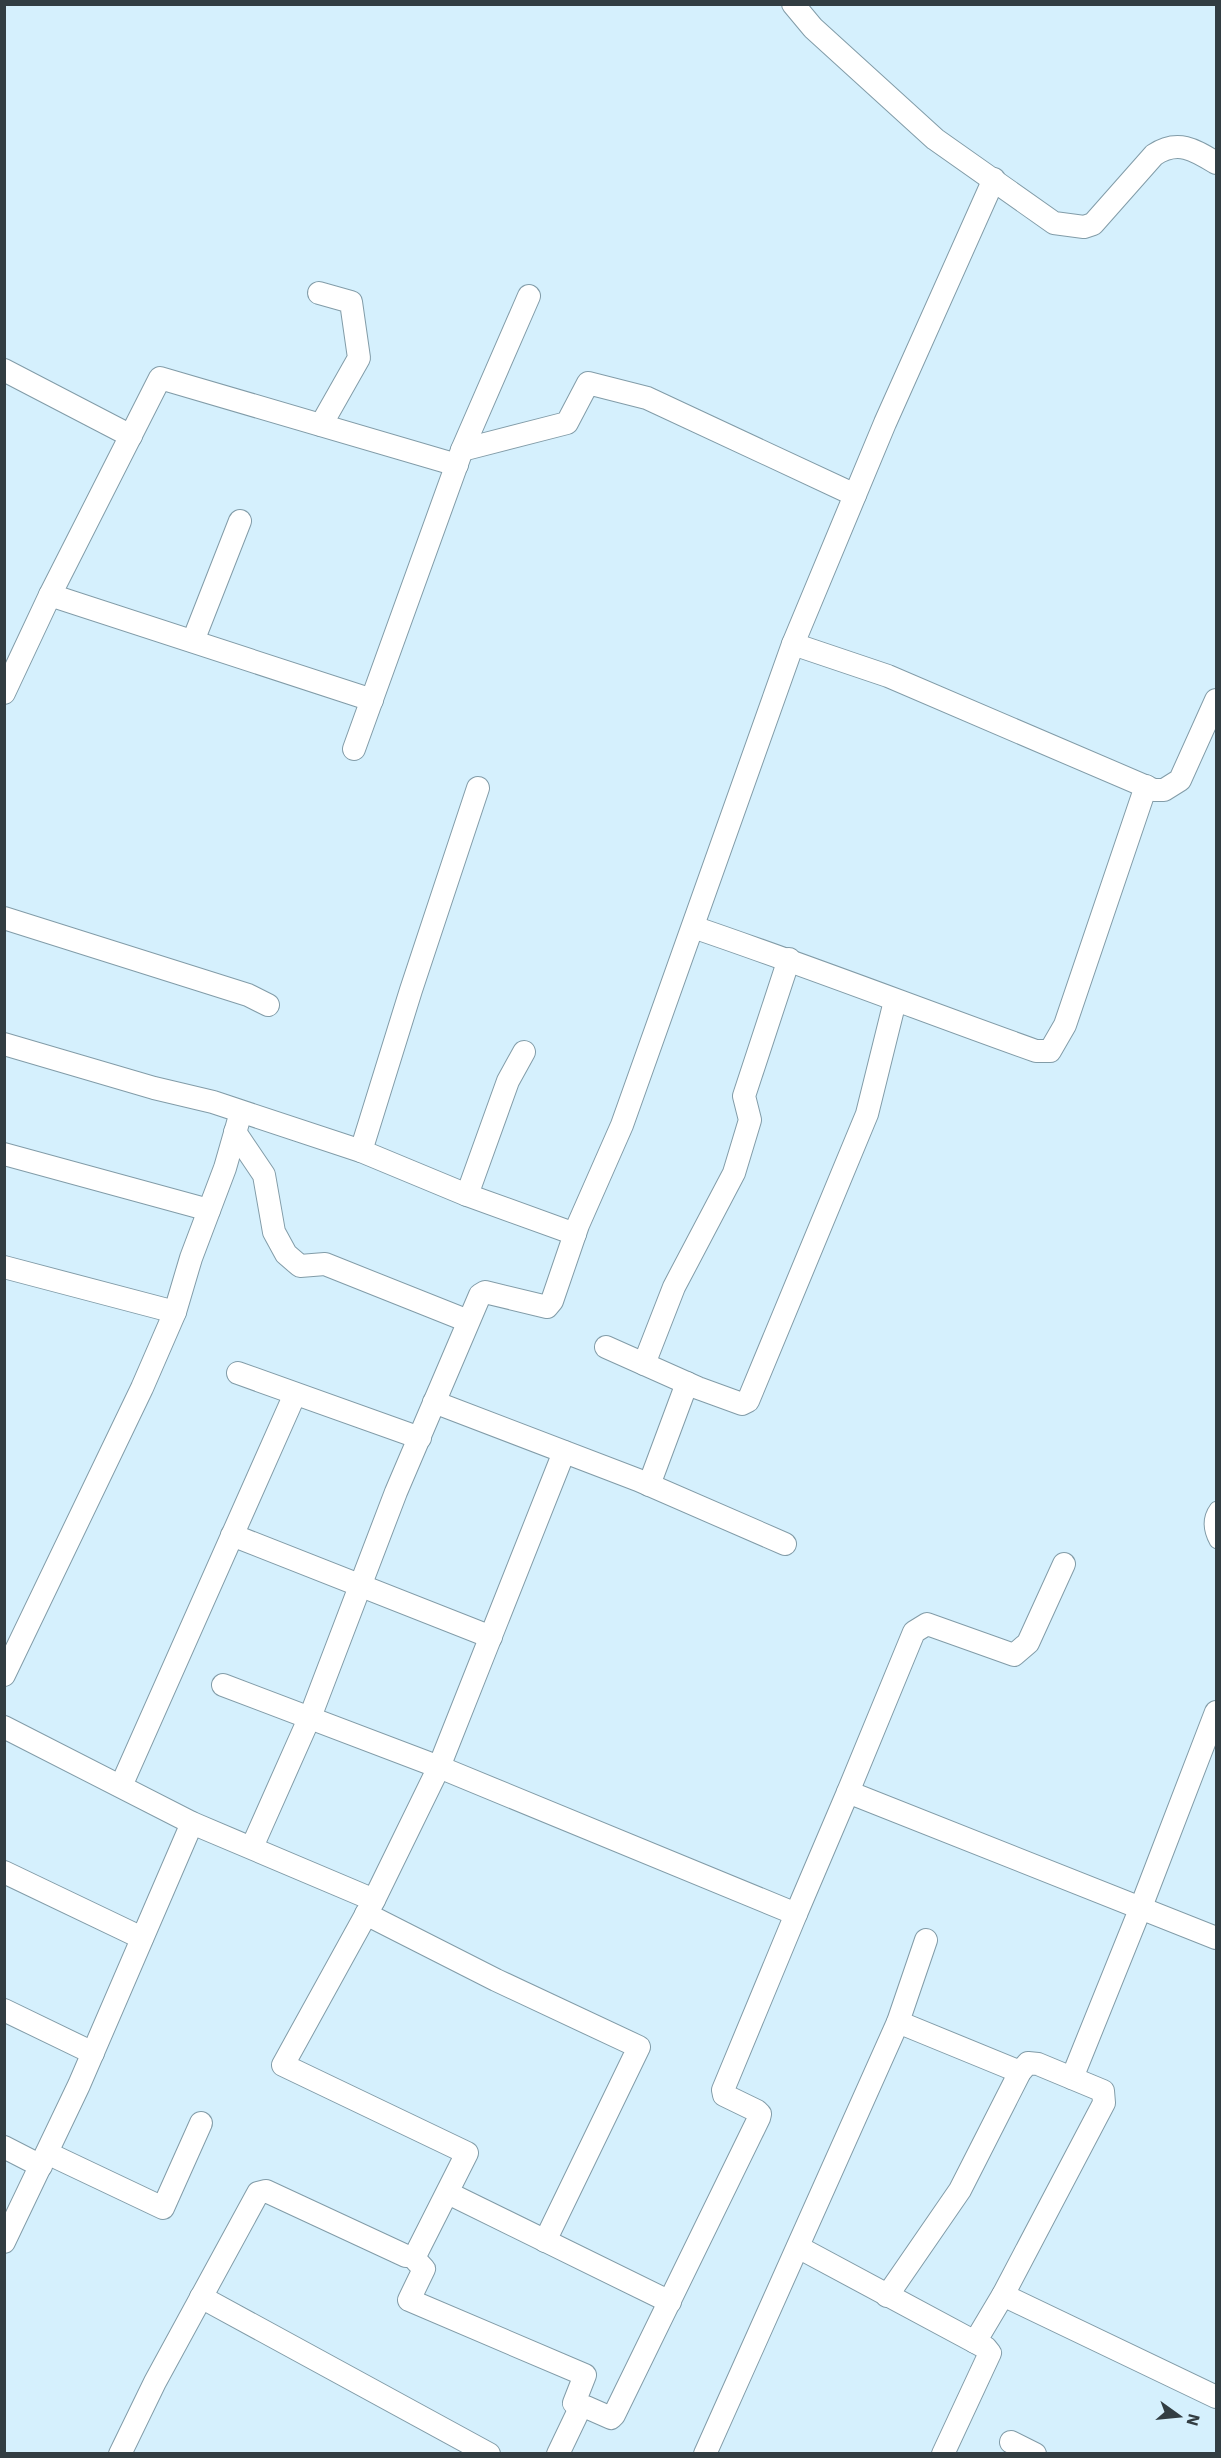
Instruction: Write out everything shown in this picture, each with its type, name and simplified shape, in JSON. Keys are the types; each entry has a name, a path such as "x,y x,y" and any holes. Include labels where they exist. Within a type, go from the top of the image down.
{"street":[{"path":"793,4 813,28 934,139 1054,223 1084,227 1093,224 1154,155 1164,148 1180,146 1192,148 1216,163"},
{"path":"252,1847 309,1718 434,1402 480,1295 485,1292 547,1307 552,1301 576,1233 622,1125 793,644 855,495 994,179"},
{"path":"319,293 351,302 359,358 321,425"},
{"path":"354,748 460,457 529,296"},
{"path":"4,370 131,436"},
{"path":"4,693 50,595 160,378 321,425 460,457 567,423 588,383 647,398 855,495"},
{"path":"193,641 240,521"},
{"path":"50,595 372,700"},
{"path":"793,644 888,676 1154,790 1164,790 1180,780 1216,700"},
{"path":"693,927 789,959 895,1001 1036,1051 1050,1051 1065,1024 1146,786"},
{"path":"361,1151 478,788"},
{"path":"4,918 248,995 268,1005"},
{"path":"645,1364 674,1287 734,1173 750,1120 744,1096 789,959"},
{"path":"606,1347 687,1383 742,1404 748,1401 867,1114 895,1001"},
{"path":"4,1044 238,1122 361,1151 467,1195 576,1233"},
{"path":"467,1195 508,1081 524,1052"},
{"path":"4,1675 142,1388 175,1312 191,1258 225,1168 238,1122"},
{"path":"238,1122 264,1175 274,1232 285,1254 300,1266 326,1264 468,1321"},
{"path":"4,1154 209,1210"},
{"path":"4,1267 175,1312"},
{"path":"237,1373 420,1438"},
{"path":"648,1485 687,1383"},
{"path":"121,1786 295,1394"},
{"path":"434,1402 648,1485 785,1544"},
{"path":"412,2256 448,2193 466,2153 282,2065 370,1907 439,1767 564,1452"},
{"path":"232,1535 491,1637"},
{"path":"120,2454 154,2382 258,2193 266,2191 406,2256 412,2256 423,2269 409,2300 585,2375 574,2403 580,2408 586,2407 611,2418 759,2118 760,2114 757,2111 724,2095 723,2090 914,1632 927,1624 1014,1655 1028,1643 1064,1564"},
{"path":"223,1685 439,1767 796,1914"},
{"path":"1072,2078 1142,1907 1216,1712"},
{"path":"4,1727 192,1823 252,1847 370,1907 496,1980 639,2047 545,2241"},
{"path":"848,1792 1216,1938"},
{"path":"7,2231 44,2159 93,2053 192,1823"},
{"path":"4,1872 142,1938"},
{"path":"705,2454 898,2022 926,1940"},
{"path":"4,2010 93,2053"},
{"path":"898,2022 1020,2073"},
{"path":"887,2296 960,2190 1020,2073 1028,2063 1038,2064 1104,2091 1104,2103 1003,2295 975,2342"},
{"path":"4,2147 44,2159 163,2208 201,2122"},
{"path":"448,2193 670,2302"},
{"path":"798,2247 986,2348 990,2353 943,2454"},
{"path":"1003,2295 1216,2397"},
{"path":"201,2297 489,2454"},
{"path":"558,2454 580,2408"},
{"path":"1011,2442 1035,2454"}],"lane":[{"path":"1216,1508 1212,1514 1210,1528 1216,1542"}]}
